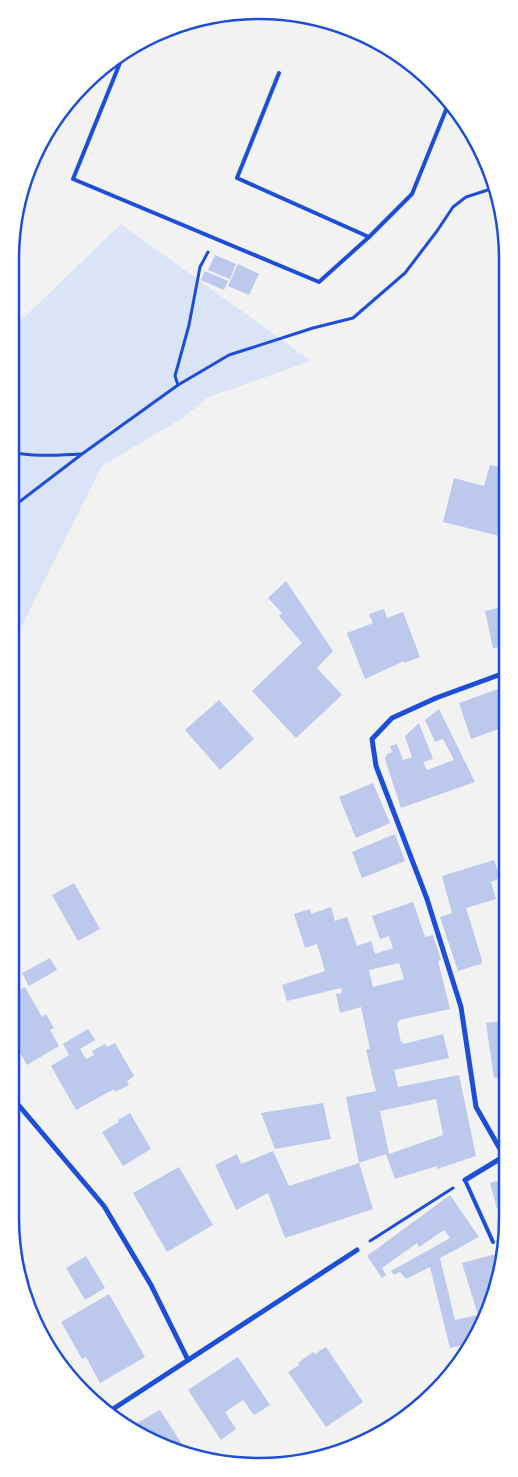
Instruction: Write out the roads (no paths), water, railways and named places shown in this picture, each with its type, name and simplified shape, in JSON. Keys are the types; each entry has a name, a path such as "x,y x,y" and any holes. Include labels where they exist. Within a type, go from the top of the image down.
{"street":[{"path":"499,675 436,698 392,718 372,739 376,766 427,899 461,1007 476,1107 499,1144"},
{"path":"19,1106 104,1206 151,1285 188,1360"},
{"path":"465,1180 499,1159"},
{"path":"113,1409 357,1250"}],"lane":[{"path":"120,63 73,179 319,282 369,237 412,194 446,109"},
{"path":"279,73 237,178 369,237"},
{"path":"465,1180 493,1242"}]}
